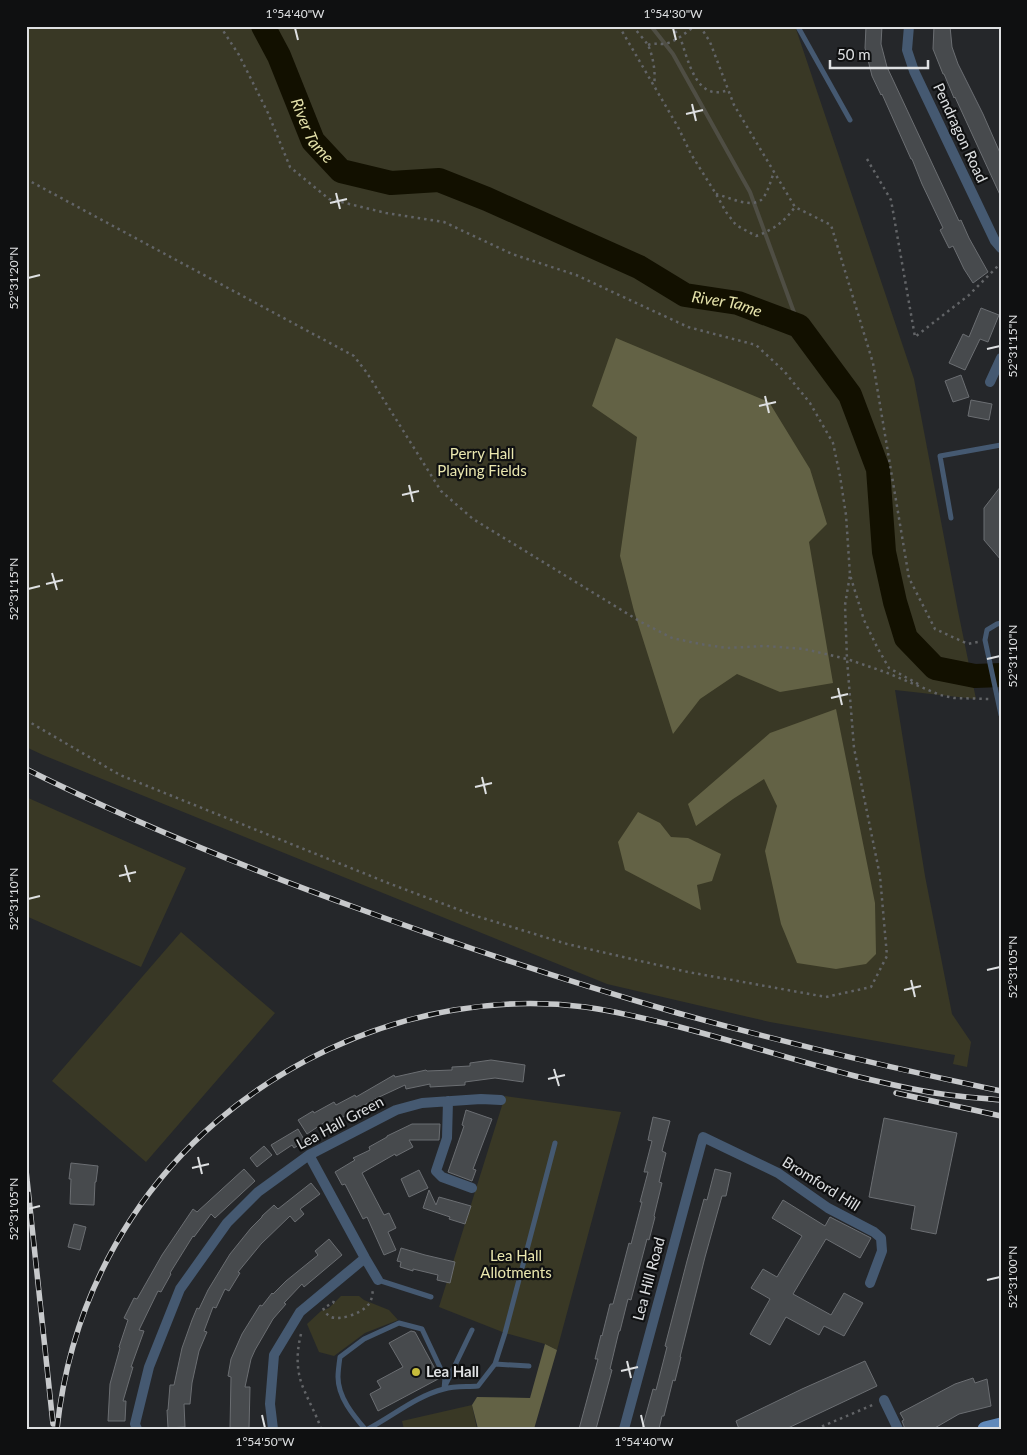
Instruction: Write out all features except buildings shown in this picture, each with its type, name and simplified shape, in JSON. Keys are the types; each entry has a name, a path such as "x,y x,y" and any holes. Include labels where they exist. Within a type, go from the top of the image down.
{"main road":[{"path":"984,1429 1001,1425"}],"street":[{"name":"Pendragon Road","path":"909,26 907,50 914,70 991,232 1001,248"},
{"path":"990,382 1001,358"},
{"name":"Lea Hall Green","path":"137,1429 135,1424 149,1367 180,1289 227,1223 258,1192 309,1155 396,1110 422,1103 481,1099 501,1100"},
{"path":"448,1101 447,1138 436,1171 442,1177 472,1188"},
{"name":"Bromford Hill","path":"702,1137 778,1173 828,1208 874,1232 881,1238 882,1251 870,1283"},
{"name":"Lea Hill Road","path":"624,1429 702,1137"},
{"path":"309,1155 378,1280"},
{"path":"273,1429 270,1404 274,1355 300,1312 365,1258"},
{"path":"884,1400 898,1429"}],"lane":[{"path":"798,26 850,120"},
{"path":"951,518 940,456 1001,445"},
{"path":"1001,624 987,630 985,640 1001,715"},
{"path":"444,1389 445,1378 422,1329 399,1323 364,1339 340,1357 338,1379 343,1397 352,1414 367,1429 416,1400 444,1389 478,1386 495,1364 514,1302 555,1143"},
{"path":"378,1280 431,1297"},
{"path":"444,1389 472,1330"},
{"path":"495,1364 529,1366"}],"path":[{"path":"26,720 120,774 388,883 473,915 576,946 688,972 826,997 871,987 887,956 880,876 854,748 845,605 850,575 846,515 833,443 810,403 784,371 756,345 688,327 576,275 512,254 444,222 386,213 329,199 290,167 264,104 239,55 220,26"},
{"path":"619,26 678,127 691,154 736,225 756,236 771,231 795,207"},
{"path":"633,26 648,45 653,62 654,86"},
{"path":"671,26 680,37 694,76 703,88 720,93 728,90"},
{"path":"648,45 669,42 680,37 695,26"},
{"path":"700,26 710,42 734,105 795,207 832,225 873,363 909,578 935,629 968,644"},
{"path":"867,159 891,200 915,337 969,295 1001,263"},
{"path":"716,194 744,202 758,202 764,198 774,172"},
{"path":"26,179 354,356 367,373 441,491 473,519 641,622 672,638 727,648 765,646 804,649 847,658 932,692 954,698 997,699"},
{"path":"850,575 864,620 889,668 932,692"},
{"path":"318,1310 333,1303 338,1289 338,1280"},
{"path":"323,1308 332,1318 341,1319 366,1308 378,1280"},
{"path":"302,1331 297,1362 299,1375 321,1429"},
{"path":"816,1429 884,1400"}],"green space":[{"name":"Perry Hall Playing Fields","path":"26,26 795,26 914,379 976,699 895,690 925,876 952,1014 971,1042 967,1067 953,1064 955,1055 770,1022 607,984 26,747"},
{"path":"26,797 186,868 141,967 26,916"},
{"path":"181,932 275,1013 146,1162 52,1081"},
{"name":"Lea Hall Allotments","path":"505,1096 621,1112 557,1350 545,1344 505,1333 439,1307"},
{"path":"341,1296 359,1296 364,1300 389,1310 398,1320 365,1333 334,1356 319,1352 307,1324 321,1311 329,1308"},
{"path":"472,1405 477,1429 404,1429 402,1421"}],"shaded area":[{"path":"616,338 769,402 810,469 827,524 809,542 833,683 780,692 737,674 700,699 673,734 634,611 620,556 637,437 592,406"},
{"path":"836,709 875,903 876,954 866,964 836,969 797,963 781,924 765,851 777,806 764,779 696,826 688,804 770,733"},
{"path":"638,812 660,823 671,837 688,838 721,854 712,881 697,885 701,910 625,870 618,842"},
{"path":"545,1344 557,1350 534,1429 478,1429 472,1405 477,1397 530,1398"}],"waterway":[{"name":"River Tame","path":"263,26 279,56 313,141 341,171 391,183 439,180 487,199 639,267 685,295 738,303 799,326 850,395 878,469 884,552 895,602 906,638 935,668 975,676 1001,675"},
{"path":"651,26 673,54 750,192 799,326"}],"railway":[{"path":"26,769 151,827 236,862 365,911 519,964 635,1001 755,1034 1001,1091"},
{"path":"57,1429 66,1373 73,1346 92,1293 116,1243 131,1219 171,1166 218,1120 271,1081 329,1049 390,1025 454,1010 519,1004 585,1007 672,1025 888,1084 949,1095 1001,1100"},
{"path":"896,1093 1001,1116"},
{"path":"26,1170 53,1424"}],"place":[{"name":"Lea Hall","path":"416,1372"}]}
